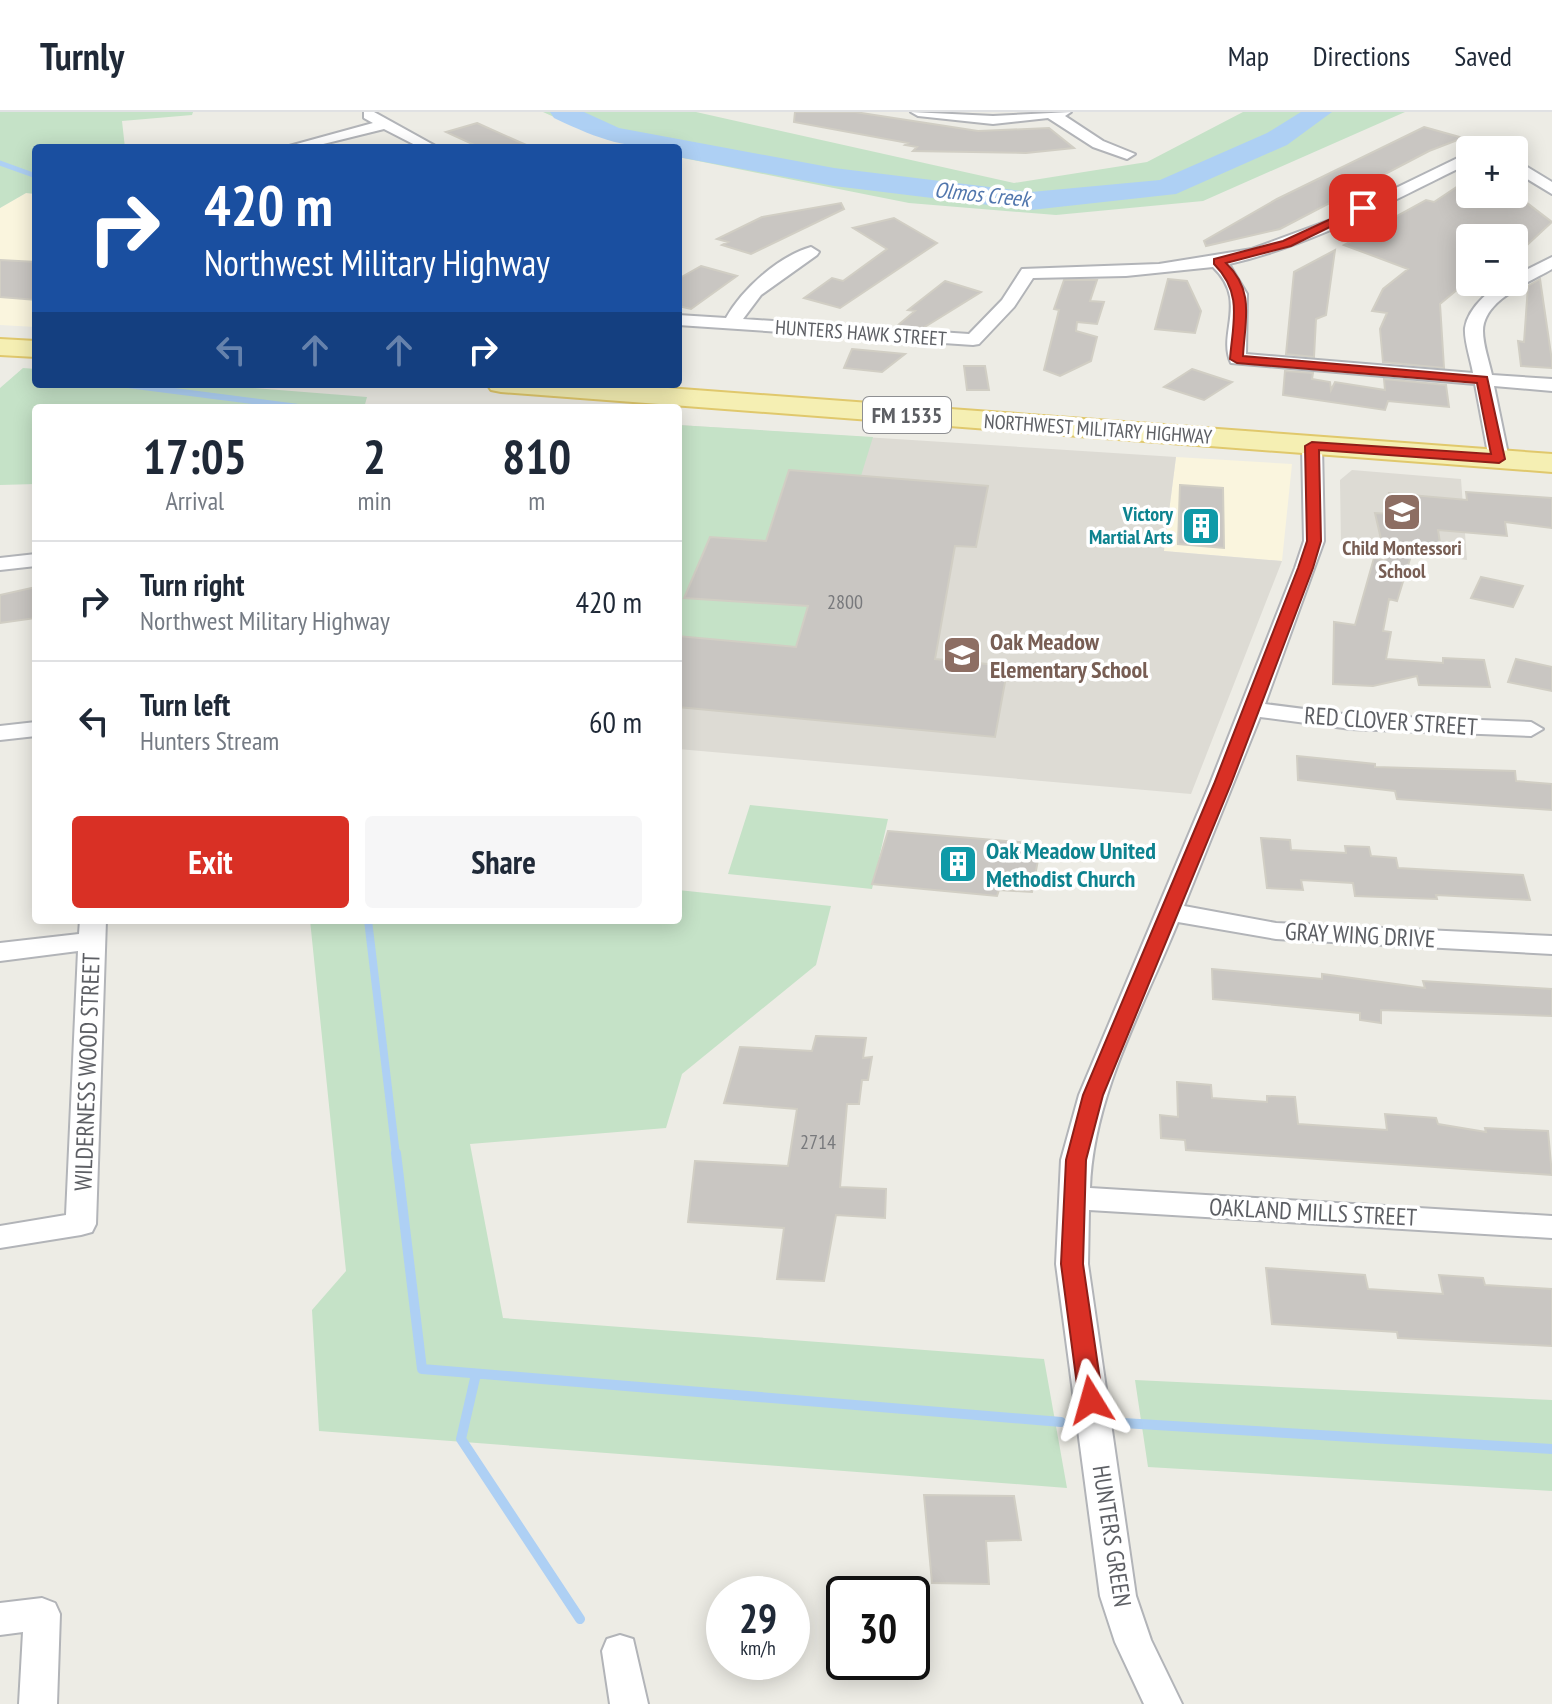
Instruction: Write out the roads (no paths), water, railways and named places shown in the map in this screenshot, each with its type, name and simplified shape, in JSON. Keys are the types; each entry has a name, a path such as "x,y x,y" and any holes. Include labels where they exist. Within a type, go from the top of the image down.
{"main road":[{"path":"0,347 32,349"},
{"name":"NORTHWEST MILITARY HIGHWAY","path":"583,388 1552,463"}],"street":[{"path":"363,112 424,144"},
{"path":"918,112 993,120 1055,113 1098,144 1127,154"},
{"path":"305,144 385,124"},
{"name":"HUNTERS HAWK STREET","path":"682,320 973,340 1008,303 1028,273 1126,271 1218,262 1312,234 1456,164"},
{"path":"1528,173 1552,189"},
{"path":"732,324 738,310 756,289 811,252"},
{"path":"1218,262 1236,279 1240,295 1237,359 1552,385"},
{"path":"1499,459 1474,329 1477,316 1493,298 1552,262"},
{"name":"HUNTERS GREEN","path":"1163,1704 1133,1642 1118,1596 1072,1264 1076,1160 1093,1095 1171,912 1252,709 1314,541 1312,446"},
{"path":"0,564 32,560"},
{"name":"RED CLOVER STREET","path":"1252,709 1351,722 1531,729"},
{"path":"0,733 32,729"},
{"name":"GRAY WING DRIVE","path":"1171,912 1276,931 1552,945"},
{"path":"0,952 93,931"},
{"name":"WILDERNESS WOOD STREET","path":"0,1237 81,1224 93,931"},
{"name":"OAKLAND MILLS STREET","path":"1074,1198 1552,1227"},
{"path":"0,1619 42,1614 38,1704"},
{"path":"620,1651 629,1704"}],"waterway":[{"name":"Olmos Creek","path":"563,112 611,135 655,144"},
{"name":"Olmos Creek","path":"682,150 834,177 1031,201 1166,188 1277,139 1319,112"},
{"path":"0,163 32,175"},
{"path":"151,388 275,404"},
{"path":"368,924 396,1155"},
{"path":"396,1153 422,1369 1061,1422"},
{"path":"476,1374 461,1439 580,1619"},
{"path":"1123,1423 1552,1449"}],"place":[{"name":"Child Montessori School","path":"1402,512"},
{"name":"Victory Martial Arts","path":"1201,526"},
{"name":"Oak Meadow Elementary School","path":"962,655"},
{"name":"Oak Meadow United Methodist Church","path":"958,864"}]}
